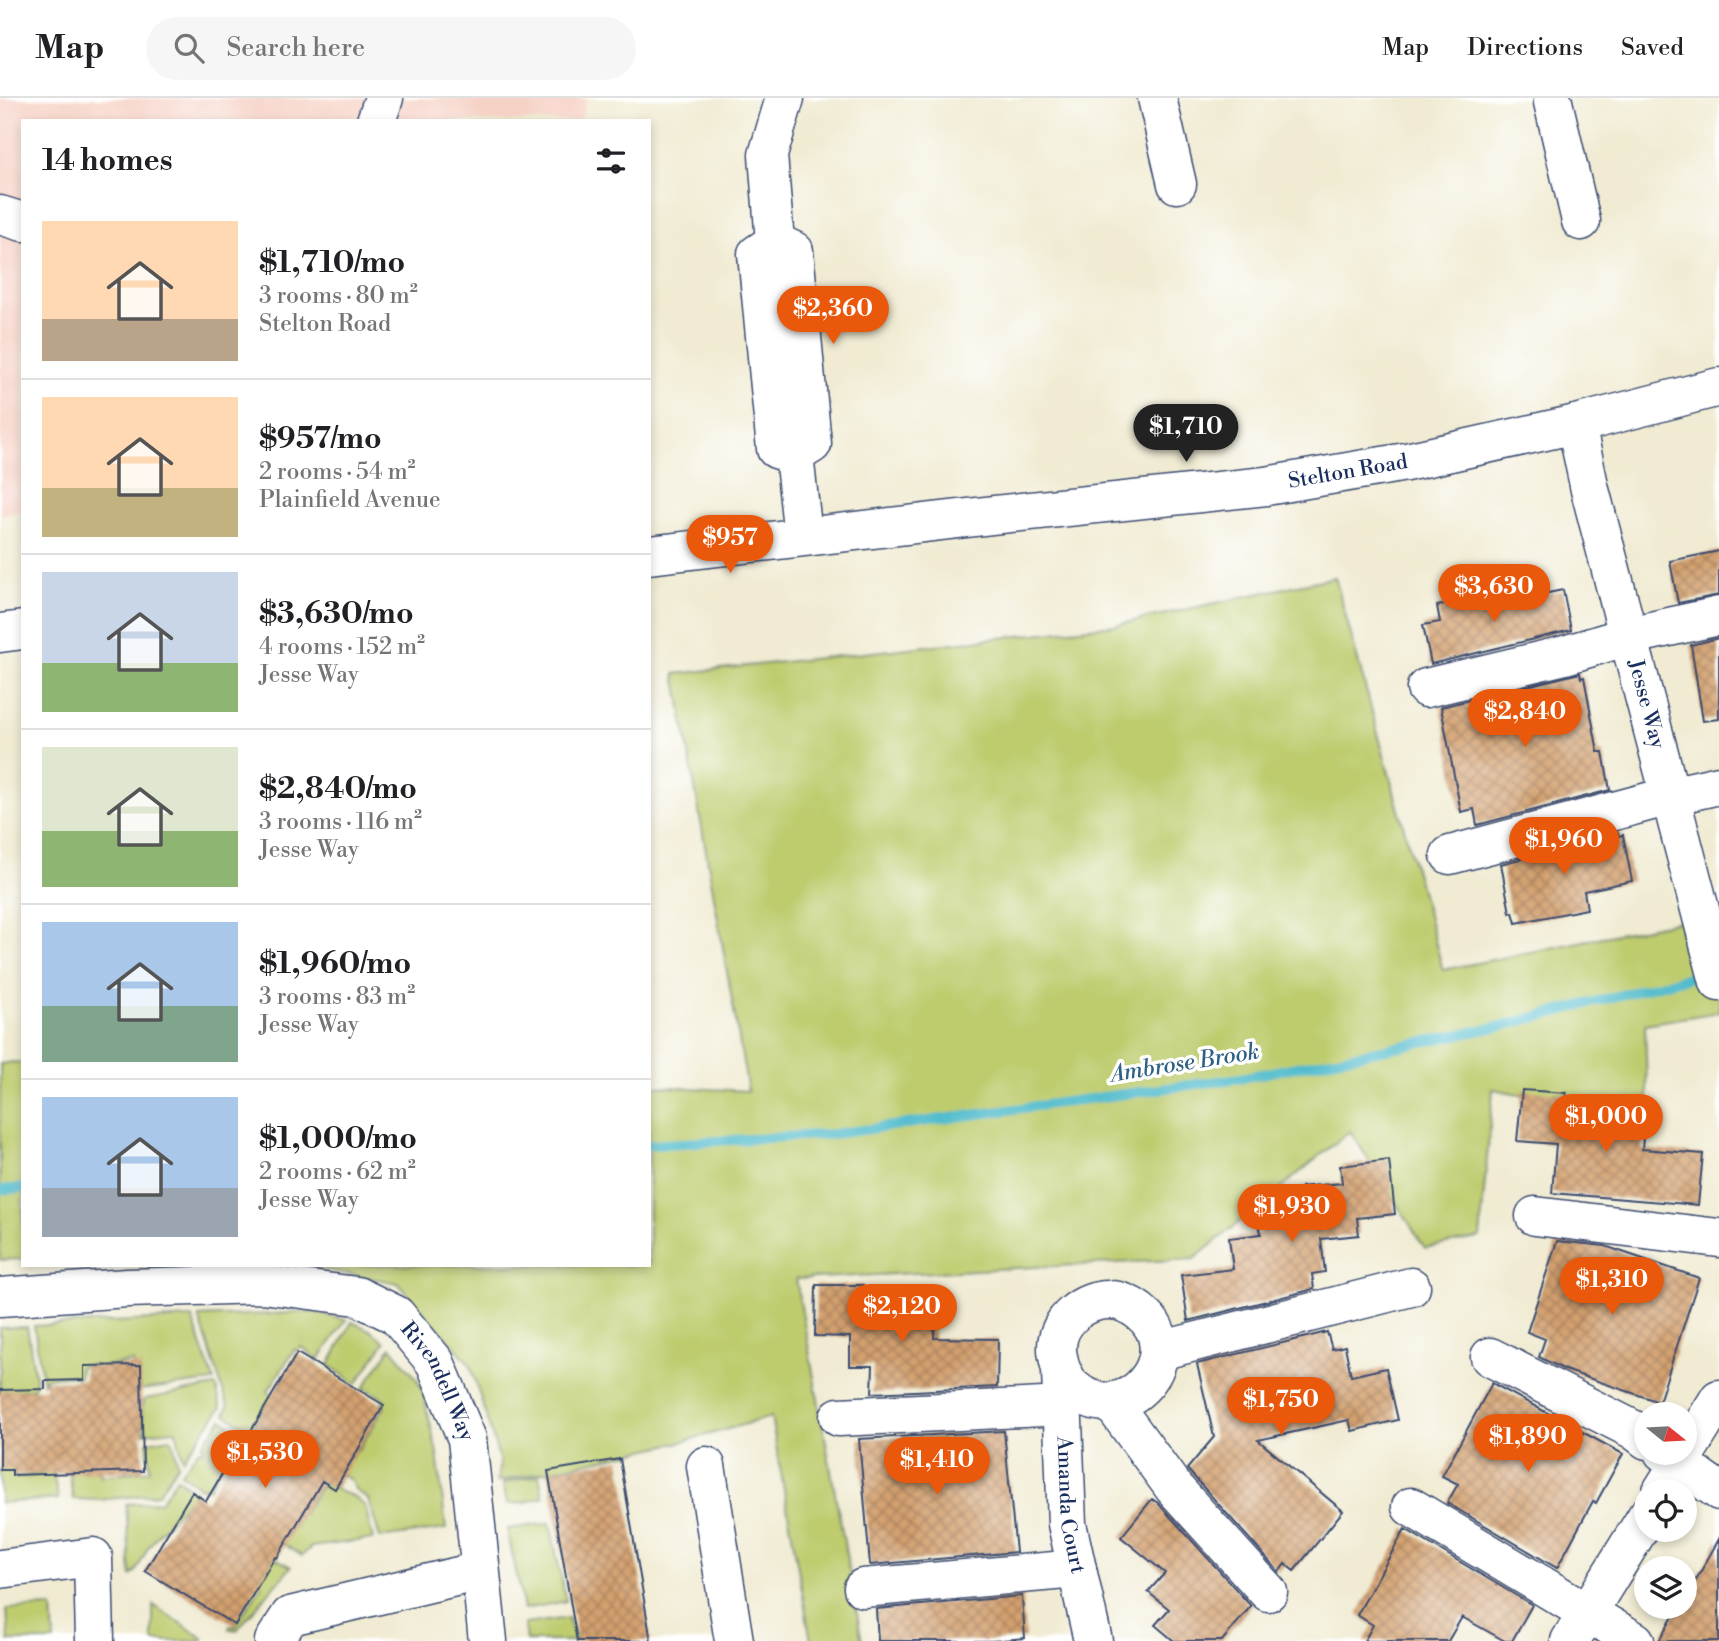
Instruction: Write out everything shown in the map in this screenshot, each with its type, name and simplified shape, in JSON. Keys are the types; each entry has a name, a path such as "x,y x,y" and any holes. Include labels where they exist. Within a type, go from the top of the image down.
{"street":[{"path":"377,119 384,98"},
{"path":"785,98 768,155 775,242 794,251 812,444 794,455 803,536"},
{"path":"1157,98 1177,184"},
{"path":"1553,102 1581,221"},
{"path":"0,215 21,221"},
{"name":"Stelton Road","path":"651,555 1266,486 1406,462 1576,424 1719,387"},
{"name":"Jesse Way","path":"1576,424 1586,476 1719,982"},
{"path":"1426,688 1565,655 1628,636 1719,616"},
{"path":"0,633 21,630"},
{"path":"1450,855 1719,785"},
{"path":"1535,1216 1719,1238"},
{"name":"Rivendell Way","path":"0,1297 126,1277 262,1284 357,1296 396,1315 435,1362 467,1439 488,1641"},
{"path":"839,1418 1072,1387 1090,1399 1111,1402 1131,1396 1145,1385 1155,1369 1159,1352 1411,1287"},
{"name":"Amanda Court","path":"1093,1641 1067,1524 1062,1388 1056,1349 1062,1329 1074,1312 1092,1302 1113,1300 1132,1306 1147,1317 1155,1333 1159,1352"},
{"path":"1490,1356 1634,1430"},
{"path":"1719,1399 1668,1469 1719,1491"},
{"path":"1111,1402 1174,1488 1268,1592"},
{"path":"706,1466 734,1641"},
{"path":"1411,1507 1579,1626 1635,1641"},
{"path":"1579,1626 1634,1537"},
{"path":"0,1569 93,1557 95,1641"},
{"path":"863,1588 1077,1569"},
{"path":"274,1641 290,1616 480,1571"}],"shaded area":[{"path":"0,98 587,98 581,119 21,119 21,511 0,514"}],"green space":[{"path":"1335,577 1443,970 1719,913 1719,1012 1645,1024 1648,1119 1493,1089 1480,1238 1425,1248 1350,1131 1194,1259 796,1279 862,1641 811,1641 771,1417 685,1441 497,1482 500,1461 470,1364 398,1283 312,1267 651,1267 651,1086 748,1091 675,674 1115,625"},
{"path":"21,1063 21,1259 0,1260 0,1064"},
{"path":"313,1312 346,1320 317,1362 317,1358 301,1347 297,1351 294,1350 268,1391 273,1397 269,1405 266,1404 251,1430 225,1414 228,1406 199,1317"},
{"path":"192,1318 214,1381 139,1390 133,1362 95,1368 95,1364 80,1367 79,1377 72,1375 46,1378 43,1383 34,1326"},
{"path":"352,1322 370,1330 385,1342 356,1384 329,1365"},
{"path":"27,1327 36,1383 33,1389 0,1392 0,1328"},
{"path":"391,1347 417,1379 423,1393 437,1453 446,1529 380,1538 368,1499 356,1491 350,1479 332,1468 359,1449 385,1407 382,1404 384,1399 363,1389"},
{"path":"216,1386 221,1408 183,1459 176,1430 144,1433 142,1410 145,1399"},
{"path":"222,1419 245,1436 247,1442 238,1460 224,1461 209,1488 201,1488 181,1473 199,1449 203,1451 202,1445"},
{"path":"170,1438 178,1464 158,1494 98,1500 73,1499 69,1470 99,1465 101,1476 150,1470 147,1442"},
{"path":"14,1468 16,1478 53,1472 58,1499 0,1503 0,1470"},
{"path":"539,1475 543,1497 507,1504 503,1483"},
{"path":"177,1478 195,1492 153,1540 131,1576 126,1504 160,1502"},
{"path":"324,1482 353,1496 365,1506 373,1539 311,1547 302,1556 276,1539 294,1509 303,1514"},
{"path":"550,1523 566,1601 524,1609 507,1529"},
{"path":"267,1553 291,1567 237,1630 229,1629 230,1625 235,1627 262,1585 252,1576"},
{"path":"153,1605 203,1638 203,1641 153,1641"},
{"path":"52,1607 54,1641 9,1641 7,1609"},
{"path":"568,1618 576,1641 526,1641 524,1624"}],"building":[{"path":"1719,551 1719,595 1678,603 1670,561"},
{"path":"1563,590 1571,630 1431,664 1423,625 1440,622 1437,606 1511,591 1513,600"},
{"path":"1719,638 1719,719 1703,721 1691,645"},
{"path":"1580,673 1581,678 1584,677 1598,752 1603,752 1610,790 1477,825 1474,809 1461,812 1441,707"},
{"path":"1618,833 1618,836 1623,835 1632,881 1584,891 1587,909 1516,923 1513,912 1510,913 1501,864"},
{"path":"1522,1090 1566,1093 1565,1104 1613,1108 1612,1124 1644,1126 1642,1149 1703,1154 1698,1205 1552,1193 1556,1144 1517,1141"},
{"path":"1389,1160 1395,1214 1357,1218 1359,1235 1321,1239 1325,1272 1312,1274 1314,1289 1188,1321 1181,1275 1233,1269 1229,1238 1261,1234 1258,1217 1304,1212 1301,1187 1342,1183 1340,1166"},
{"path":"1557,1241 1605,1246 1699,1278 1659,1402 1565,1370 1539,1357 1545,1339 1527,1332"},
{"path":"816,1285 863,1285 862,1298 908,1299 908,1317 935,1317 934,1338 998,1339 997,1387 872,1393 873,1366 850,1366 850,1337 815,1336"},
{"path":"1327,1332 1332,1349 1345,1346 1351,1376 1386,1368 1398,1420 1352,1431 1349,1420 1258,1440 1343,1511 1294,1571 1285,1564 1279,1572 1187,1469 1214,1437 1197,1364"},
{"path":"297,1353 384,1405 335,1489 322,1481 235,1625 145,1571 192,1492 206,1501 228,1464 231,1465"},
{"path":"141,1365 143,1471 12,1475 12,1470 0,1470 0,1390 45,1389 45,1381 84,1380 84,1366"},
{"path":"1492,1383 1623,1454 1596,1503 1593,1501 1557,1568 1447,1503 1458,1484 1442,1476"},
{"path":"1004,1431 1016,1552 870,1565 859,1439"},
{"path":"620,1459 651,1641 577,1641 548,1471"},
{"path":"1152,1499 1251,1606 1222,1641 1174,1641 1155,1625 1169,1609 1148,1592 1165,1573 1121,1537"},
{"path":"1405,1529 1532,1605 1512,1641 1505,1641 1462,1617 1448,1641 1364,1641 1373,1625 1357,1615"},
{"path":"1719,1539 1719,1641 1659,1641 1672,1619 1697,1619 1697,1578"},
{"path":"1022,1596 1025,1638 992,1641 878,1641 876,1609"}],"waterway":[{"name":"Ambrose Brook","path":"651,1145 834,1134 1241,1078 1502,1026 1709,972"},
{"name":"Ambrose Brook","path":"0,1190 21,1188"}]}
